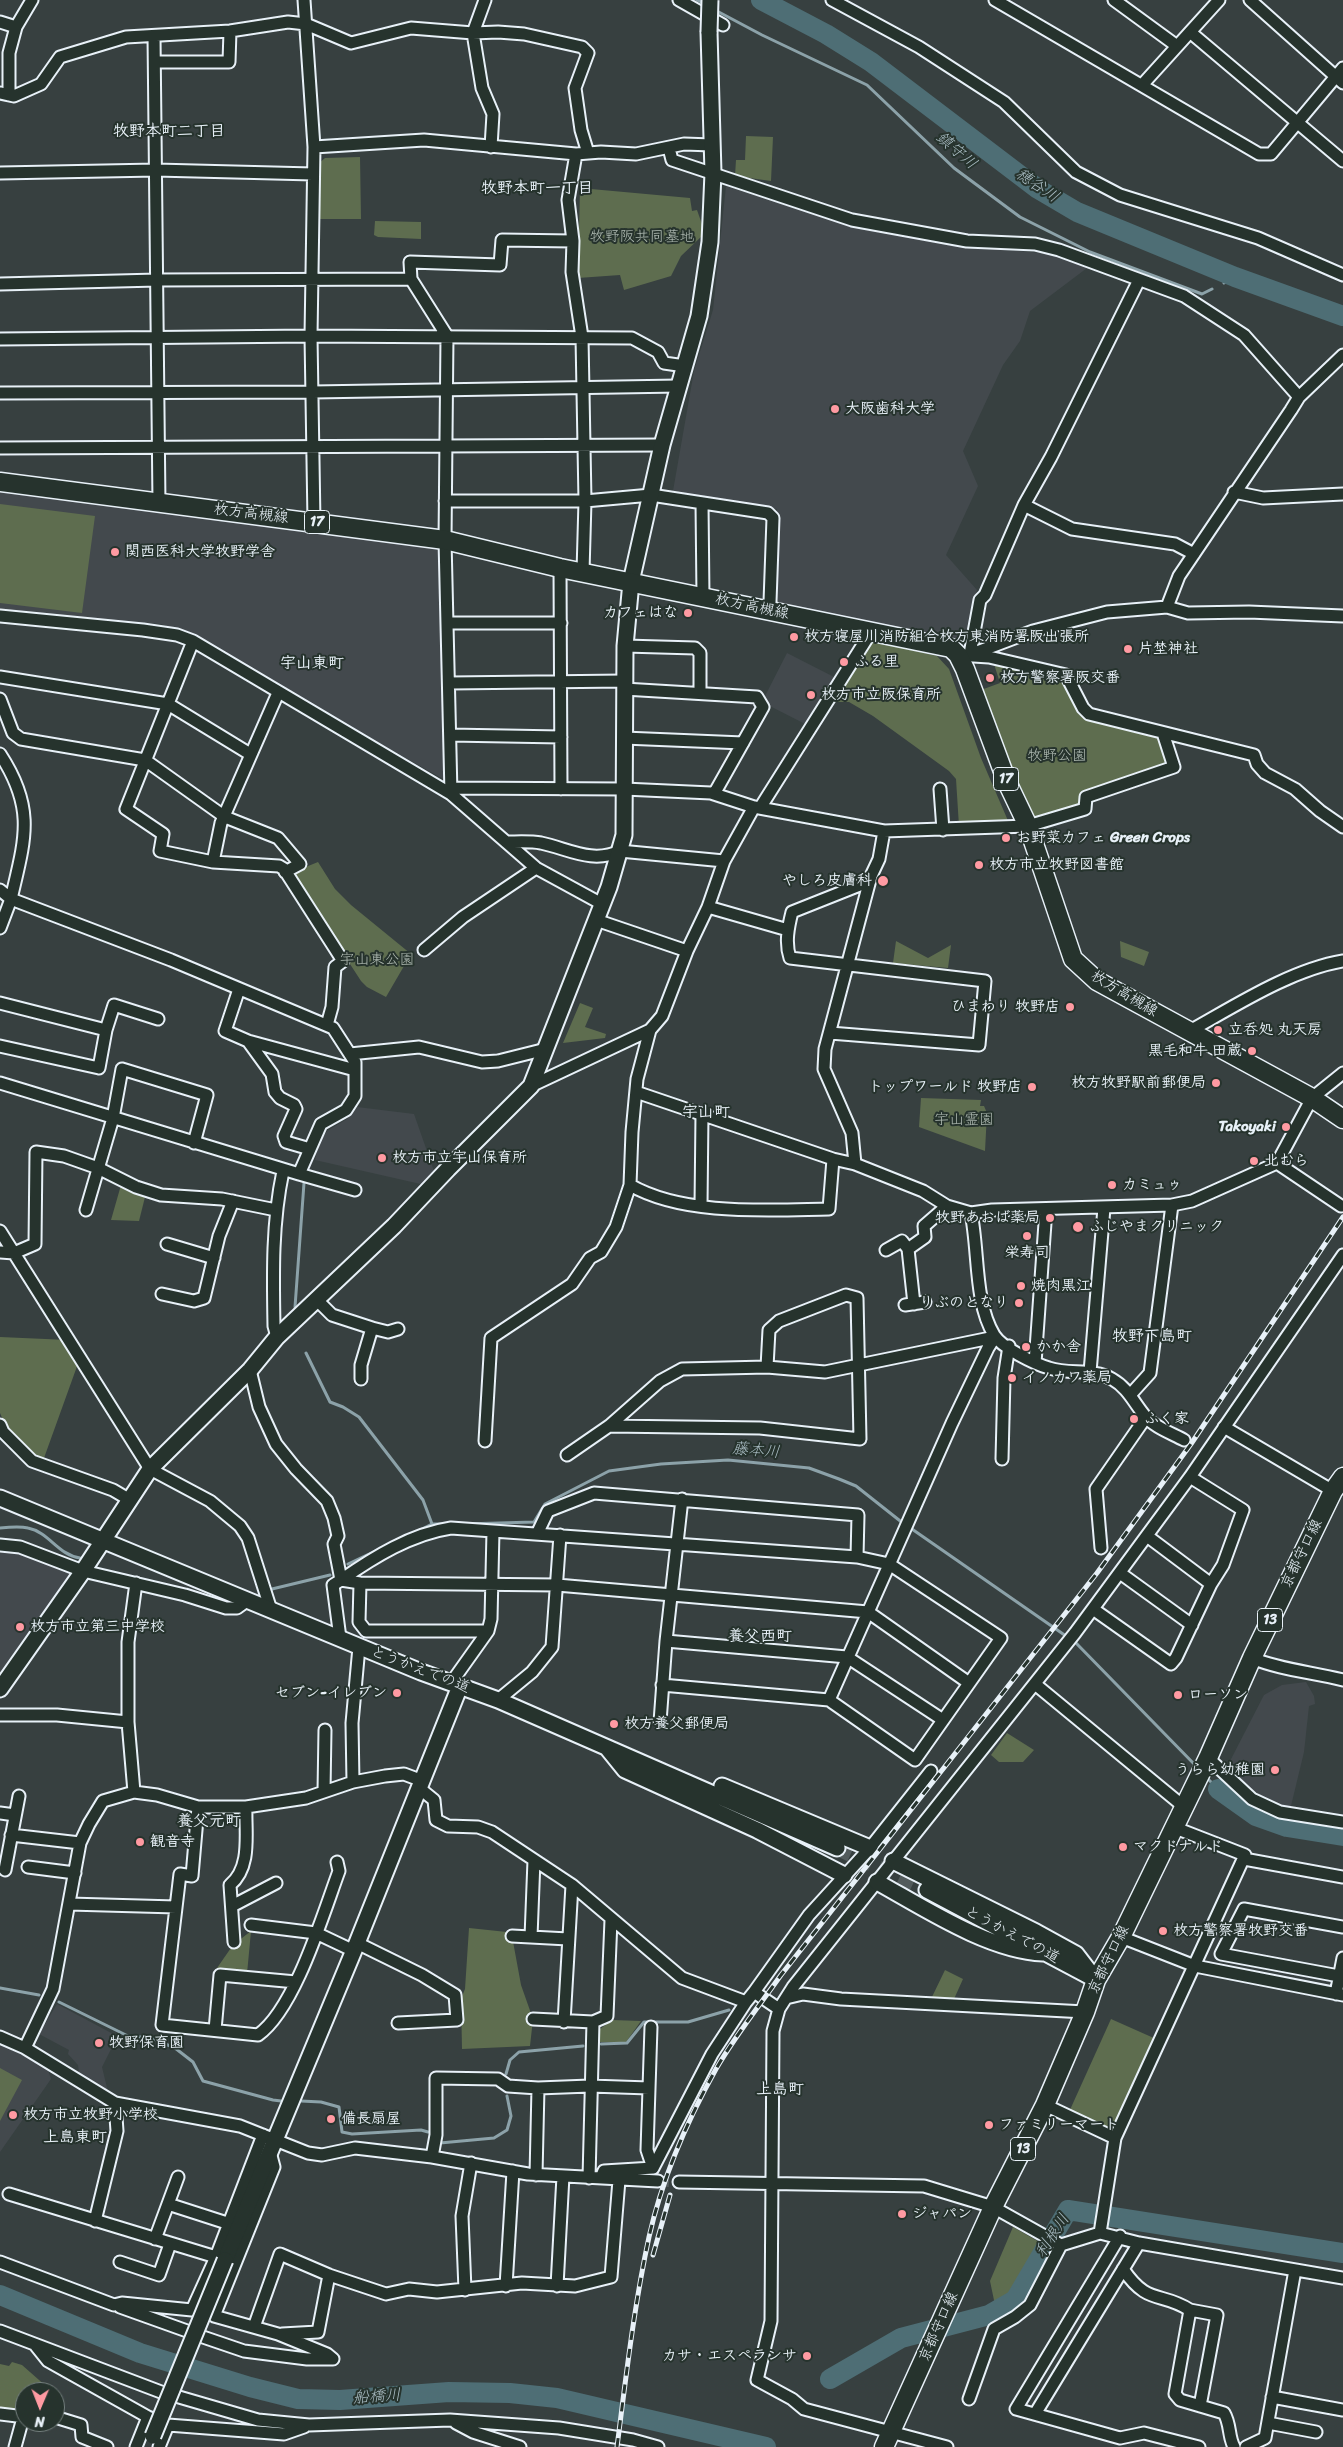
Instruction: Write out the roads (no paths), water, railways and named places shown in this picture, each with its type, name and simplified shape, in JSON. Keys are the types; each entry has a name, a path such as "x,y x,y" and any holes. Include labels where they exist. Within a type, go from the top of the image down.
{"main road":[{"name":"枚方高槻線","path":"0,482 445,540 560,568 946,646 964,655 965,669 1007,782 1028,826 1073,959 1096,981 1312,1098 1343,1120"},
{"name":"京都守口線","path":"887,2442 993,2207 1045,2106 1086,2012 1096,1980 1120,1937 1203,1768 1252,1658 1338,1484"}],"street":[{"path":"32,0 16,27 9,53 4,94 14,96 41,84 60,56 126,37 230,31 288,22 306,24 351,43 411,28 473,34 498,32 524,34 582,46 588,53 575,88 581,130 582,154 568,200 573,241 572,272 582,337 582,446 586,501 583,572"},
{"path":"304,0 314,147 311,336 314,522"},
{"path":"485,0 473,34 482,88 493,114 491,147"},
{"path":"679,0 716,29"},
{"path":"531,1086 602,904 624,835 625,646 631,582 662,445 699,316 710,242 716,29 710,0"},
{"path":"832,0 919,47 1004,102 1076,172 1120,195 1258,238 1343,275"},
{"path":"1114,0 1177,46"},
{"path":"1002,2 1259,154 1270,154 1297,121 1340,76 1250,0"},
{"path":"1142,85 1190,32 1212,2"},
{"path":"0,22 16,27"},
{"path":"154,62 229,62 230,31"},
{"path":"1190,32 1343,162"},
{"path":"154,36 159,503"},
{"path":"314,147 424,140 582,154 636,154 684,144 712,144"},
{"path":"669,148 672,160 852,220 967,241 1035,244 1059,250 1184,296 1244,335 1300,398"},
{"path":"0,173 156,170 313,174"},
{"path":"451,791 450,682 445,540 447,336 411,279 410,262 500,265 502,240 573,241"},
{"path":"0,284 157,280 411,279"},
{"path":"964,655 980,600 985,595 1024,505 1051,457 1139,280"},
{"path":"0,339 311,336 632,338 658,352 664,363 685,366"},
{"path":"1168,607 1179,576 1234,492 1300,398 1343,355"},
{"path":"0,393 313,392 680,386"},
{"path":"0,448 313,445 662,445"},
{"path":"1234,492 1263,498 1343,494"},
{"path":"445,501 586,501 651,495 768,514 773,518 770,602 766,610"},
{"path":"702,503 702,597"},
{"path":"1024,505 1072,529 1175,544 1194,554"},
{"path":"560,568 561,789"},
{"path":"964,655 1034,631 1107,612 1168,607 1188,613 1250,612 1343,616"},
{"path":"0,616 143,630 177,635 193,641 278,693 451,791 536,868 602,904"},
{"path":"448,623 561,623"},
{"path":"0,1689 84,1571 150,1469 250,1370 277,1337 394,1226 531,1086 650,1030 662,1016 687,951 708,907 724,861 871,632"},
{"path":"193,641 126,809 163,834 160,851 213,862 279,866 285,872 343,961 335,966 332,1007 326,1025"},
{"path":"625,646 696,648 700,653 700,693"},
{"path":"964,655 1066,675 1083,708 1089,714 1254,755 1258,764 1266,773 1295,789 1320,812 1343,827"},
{"path":"0,677 168,704 250,754"},
{"path":"450,682 561,681 757,697 762,708 714,794"},
{"path":"213,862 221,823 278,693"},
{"path":"0,699 13,733 21,738 145,760 225,817 278,838 300,864 285,872"},
{"path":"451,791 624,789 714,794 757,808 884,831 1028,826 1085,809 1086,797 1174,767 1163,733"},
{"path":"450,736 561,737"},
{"path":"624,738 743,743"},
{"path":"0,754 10,768 22,800 26,819 24,843 11,899 0,928"},
{"path":"940,789 943,830"},
{"path":"855,1164 852,1133 824,1069 825,1049 870,881 879,860 884,831"},
{"path":"506,842 541,843 592,857 608,856 620,851 724,861"},
{"path":"424,950 463,917 536,868"},
{"path":"830,1032 979,1045 985,981 790,958 787,950 788,930 792,912 870,881"},
{"path":"0,890 11,899 239,988 333,1028 355,1062 355,1096 346,1110 321,1124 299,1174"},
{"path":"708,907 788,930"},
{"path":"596,920 687,951"},
{"path":"1188,1032 1253,997 1320,965 1343,962"},
{"path":"239,988 225,1030 248,1042 355,1070"},
{"path":"0,1003 106,1030"},
{"path":"0,1046 98,1068 106,1030 114,1005 158,1020"},
{"path":"485,1441 491,1338 572,1284 590,1258 601,1252 616,1227 630,1185 636,1092 650,1030"},
{"path":"248,1042 272,1074 275,1092 280,1098 294,1105 296,1109 284,1136 286,1142 310,1149"},
{"path":"350,1054 419,1047 482,1062 498,1062 546,1049"},
{"path":"86,1210 113,1118 122,1069 207,1095 194,1143"},
{"path":"636,1092 855,1164 923,1190 947,1206 971,1213 992,1210 1104,1208 1192,1201 1277,1163 1312,1098 1343,1074"},
{"path":"0,1083 284,1171 356,1190"},
{"path":"701,1206 702,1114"},
{"path":"0,1252 14,1254 35,1244 36,1152 64,1156 98,1168 136,1187 161,1195 232,1201 276,1210"},
{"path":"630,1185 650,1194 701,1206 773,1210 828,1209 833,1158"},
{"path":"1277,1163 1341,1206"},
{"path":"277,1337 274,1326 272,1250 276,1210 284,1171"},
{"path":"162,1294 199,1301 204,1298 219,1236 232,1201"},
{"path":"1131,1394 1150,1374 1172,1204"},
{"path":"908,1248 925,1237 924,1226 947,1206"},
{"path":"1090,1372 1104,1208"},
{"path":"1035,1363 1046,1209"},
{"path":"971,1213 976,1237 984,1312 995,1337 1035,1363 1052,1369 1090,1372 1112,1379 1131,1394 1146,1417 1184,1440"},
{"path":"0,1231 150,1469 210,1501 240,1526 248,1538 271,1610"},
{"path":"886,1250 902,1241 908,1248 915,1304"},
{"path":"167,1244 214,1258"},
{"path":"947,2447 887,2442 804,2409 792,2399 757,2380 771,2321 773,2031 779,2009 893,1861 1068,1643 1190,1477 1343,1255"},
{"path":"609,1426 760,1428 860,1439 860,1366 857,1298 846,1296 780,1321 769,1330 767,1367"},
{"path":"317,1300 332,1315 388,1332 398,1329"},
{"path":"361,1379 361,1365 372,1328"},
{"path":"568,1455 609,1426 660,1381 682,1369 767,1367 783,1370 825,1372 995,1337"},
{"path":"829,1700 952,1423 995,1337"},
{"path":"1002,1459 1004,1378 1009,1346"},
{"path":"1268,1363 1276,1362 1286,1348 1291,1348"},
{"path":"250,1370 259,1407 276,1444 327,1502 334,1518 338,1536 334,1544 341,1580"},
{"path":"1101,1548 1096,1489 1146,1417"},
{"path":"0,1425 3,1432 32,1461 113,1490 130,1500"},
{"path":"1224,1427 1338,1484"},
{"path":"1093,1609 1171,1664 1211,1584 1223,1565 1243,1510 1190,1477"},
{"path":"537,1534 548,1511 594,1493 682,1499 858,1515 857,1557"},
{"name":"とうかえでの道","path":"0,1498 359,1647 498,1700 837,1848"},
{"path":"660,1722 666,1641 682,1499"},
{"path":"340,1638 333,1585 391,1549 432,1531 451,1528 857,1557 890,1564 1001,1638 914,1760 829,1700 662,1685"},
{"path":"114,2305 122,2303 192,2310 256,2186 269,2143 355,1947 455,1685 488,1631 491,1619 493,1530"},
{"path":"498,1700 532,1672 552,1647 560,1535"},
{"path":"1147,1536 1211,1584"},
{"path":"0,1545 20,1546 84,1571 226,1608 236,1608 248,1600"},
{"path":"1120,1573 1192,1625"},
{"path":"341,1580 360,1583 557,1585 868,1612 969,1683"},
{"path":"134,1792 128,1722 128,1642 136,1583"},
{"path":"360,1583 359,1622 366,1631 488,1631"},
{"path":"666,1641 847,1658 942,1720"},
{"path":"353,1782 352,1723 359,1647"},
{"path":"1252,1658 1274,1667 1316,1673 1343,1680"},
{"path":"1035,1684 1183,1806"},
{"path":"0,1716 57,1715 128,1722"},
{"path":"324,1791 325,1730"},
{"path":"607,1747 656,1759 870,1848"},
{"path":"607,1747 625,1770 757,1830 844,1875"},
{"path":"1203,1768 1252,1799 1280,1812 1343,1822"},
{"path":"653,2168 712,2054 746,2002 803,1923 870,1848 931,1771"},
{"path":"25,2048 53,1989 80,1843 103,1801 134,1792 158,1795 198,1807 246,1807 306,1798 353,1782 404,1774 419,1783 434,1800 436,1820 448,1826 478,1827 492,1832 572,1885 611,1920 682,1978 746,2002"},
{"path":"5,1870 4,1856 12,1835 19,1796"},
{"path":"198,1807 192,1876 180,1874 162,2024 258,2035 268,2028 296,1982 316,1934 339,1871 337,1862"},
{"path":"234,1942 230,1885 239,1878 244,1867 246,1807"},
{"path":"0,1813 15,1815"},
{"path":"1101,2229 1115,2138 1245,1855 1174,1827"},
{"path":"12,1835 80,1843"},
{"path":"1244,1859 1343,1877"},
{"path":"531,1937 534,1860"},
{"path":"893,1861 1076,1954 1096,1980"},
{"path":"28,1866 75,1873"},
{"path":"877,1882 962,1928 1023,1952 1047,1953"},
{"path":"232,1906 276,1883"},
{"path":"564,2022 572,1885"},
{"name":"とうかえでの道","path":"927,1890 1096,1980"},
{"path":"69,1904 176,1907"},
{"path":"1340,1976 1221,1954 1244,1909 1343,1927"},
{"path":"533,2019 593,2022 607,2016 611,1920"},
{"path":"251,1925 316,1934 355,1947 422,1975 455,1995 457,2020 398,2023"},
{"path":"512,1936 568,1939"},
{"path":"1120,1937 1195,1966 1340,1994 1343,1958"},
{"path":"215,2030 220,1975 296,1982"},
{"path":"754,1992 779,2009"},
{"path":"786,1998 803,1994 841,1999 1086,2012"},
{"path":"589,2178 593,2022"},
{"path":"651,2027 647,2150 653,2168"},
{"path":"0,2037 25,2048 115,2102 240,2126 269,2143 308,2153 322,2155 355,2148 432,2156 536,2174 658,2181"},
{"path":"432,2156 436,2135 436,2078 498,2079 508,2086 538,2088 590,2086 649,2088"},
{"path":"536,2174 538,2088"},
{"path":"95,2221 117,2131 115,2102"},
{"path":"1045,2106 1115,2138"},
{"path":"153,2443 220,2259 230,2224 251,2166 269,2143"},
{"path":"203,2337 244,2352 307,2359 333,2359 327,2354 278,2334 214,2316 274,2167 269,2143"},
{"path":"465,2290 462,2216 471,2163"},
{"path":"251,2166 256,2186"},
{"path":"601,2178 604,2171 653,2168"},
{"path":"506,2286 513,2171"},
{"path":"557,2286 562,2176"},
{"path":"155,2239 178,2177"},
{"path":"254,2327 280,2254 386,2294 408,2289 436,2292 522,2283 576,2286 611,2276 620,2180"},
{"path":"679,2182 924,2186 993,2207 1059,2243 1101,2229 1139,2243 1343,2278"},
{"path":"9,2194 220,2259"},
{"path":"168,2204 230,2224"},
{"path":"1120,2236 1016,2409 1120,2438 1144,2433 1199,2447"},
{"path":"969,2399 994,2328 1016,2317 1030,2305 1059,2243"},
{"path":"1035,2414 1139,2243"},
{"path":"120,2262 159,2275 170,2244"},
{"path":"0,2262 187,2331"},
{"path":"1123,2270 1133,2284 1149,2296 1180,2304 1190,2310 1217,2315 1200,2406"},
{"path":"1246,2447 1263,2444 1265,2438 1295,2270"},
{"path":"278,2334 318,2332 329,2274"},
{"path":"1190,2310 1175,2394 1180,2400 1224,2413 1230,2423 1230,2440 1234,2447"},
{"path":"0,2330 36,2346 160,2392"},
{"path":"36,2346 48,2361 148,2417 168,2425 284,2434 309,2425"},
{"path":"179,2397 258,2420 309,2425 450,2420 559,2428 633,2440 658,2447"},
{"path":"1272,2397 1343,2410"},
{"path":"0,2414 15,2416"},
{"path":"136,2447 148,2417"},
{"path":"65,2420 81,2425 80,2442 108,2447"},
{"path":"450,2420 473,2432 520,2447"},
{"path":"1268,2423 1316,2432"},
{"path":"153,2443 168,2425"},
{"path":"15,2447 20,2432"}],"waterway":[{"name":"鎮守川","path":"697,0 705,4"},
{"name":"穂谷川","path":"761,0 826,34 871,62 1038,189 1077,212 1235,277 1343,316"},
{"name":"鎮守川","path":"715,10 762,35 867,85 954,168 1020,217 1090,252 1202,294 1212,289"},
{"name":"鎮守川","path":"1224,283 1235,277"},
{"path":"295,1307 304,1183"},
{"path":"306,1353 330,1402 343,1407 359,1417 423,1500 432,1524 445,1524"},
{"name":"藤本川","path":"464,1524 534,1522 545,1504 609,1471 661,1464 728,1460 809,1468 856,1486 904,1524"},
{"name":"藤本川","path":"416,1532 432,1524"},
{"path":"0,1528 22,1527 35,1530 66,1553 80,1558"},
{"path":"909,1527 1076,1643 1197,1767"},
{"name":"藤本川","path":"348,1564 388,1545"},
{"name":"藤本川","path":"272,1589 330,1575"},
{"path":"1206,1777 1218,1789"},
{"path":"1218,1789 1256,1816 1287,1827 1343,1836"},
{"path":"0,1988 39,1995"},
{"path":"59,2002 130,2037 148,2037 175,2048 193,2062 203,2081 281,2101"},
{"path":"601,2044 627,2043 644,2022 688,2022 729,2010"},
{"path":"506,2074 510,2060 519,2052 583,2046"},
{"path":"440,2143 494,2138 507,2130 511,2116 507,2096"},
{"path":"301,2101 321,2102 339,2107 342,2132 352,2134 421,2130 428,2132"},
{"name":"利根川","path":"830,2379 901,2338 989,2315 1015,2300 1068,2210 1343,2253"},
{"name":"船橋川","path":"0,2295 140,2353 250,2387 298,2399 340,2400 449,2392 510,2393 557,2398 766,2447"}],"tunnel":[{"path":"837,1848 927,1890"},
{"path":"658,2181 679,2182"}],"railway":[{"path":"617,2447 635,2315 654,2215 676,2151 695,2109 723,2057 781,1975 1097,1573 1191,1444 1343,1217"},
{"path":"653,2255 670,2195"}],"place":[{"name":"大阪歯科大学","path":"835,409"},
{"name":"関西医科大学牧野学舎","path":"115,552"},
{"name":"カフェはな","path":"688,613"},
{"name":"枚方寝屋川消防組合枚方東消防署阪出張所","path":"794,637"},
{"name":"片埜神社","path":"1128,649"},
{"name":"ふる里","path":"844,662"},
{"name":"枚方警察署阪交番","path":"990,678"},
{"name":"枚方市立阪保育所","path":"811,695"},
{"name":"お野菜カフェ Green Crops","path":"1006,838"},
{"name":"枚方市立牧野図書館","path":"979,865"},
{"name":"やしろ皮膚科","path":"883,881"},
{"name":"ひまわり 牧野店","path":"1070,1007"},
{"name":"立呑処 丸天房","path":"1218,1030"},
{"name":"黒毛和牛 田蔵","path":"1252,1051"},
{"name":"枚方牧野駅前郵便局","path":"1216,1083"},
{"name":"トップワールド 牧野店","path":"1032,1087"},
{"name":"Takoyaki","path":"1286,1127"},
{"name":"枚方市立宇山保育所","path":"382,1158"},
{"name":"北むら","path":"1254,1161"},
{"name":"カミュゥ","path":"1112,1185"},
{"name":"牧野あおば薬局","path":"1050,1218"},
{"name":"ふじやまクリニック","path":"1078,1227"},
{"name":"栄寿司","path":"1027,1236"},
{"name":"焼肉黒江","path":"1021,1286"},
{"name":"りぶのとなり","path":"1019,1303"},
{"name":"かか舎","path":"1026,1347"},
{"name":"イノカワ薬局","path":"1012,1378"},
{"name":"ふく家","path":"1134,1419"},
{"name":"枚方市立第三中学校","path":"20,1627"},
{"name":"セブン-イレブン","path":"397,1693"},
{"name":"ローソン","path":"1178,1695"},
{"name":"枚方養父郵便局","path":"614,1724"},
{"name":"うらら幼稚園","path":"1275,1770"},
{"name":"観音寺","path":"140,1842"},
{"name":"マクドナルド","path":"1123,1847"},
{"name":"枚方警察署牧野交番","path":"1163,1931"},
{"name":"牧野保育園","path":"99,2043"},
{"name":"枚方市立牧野小学校","path":"13,2115"},
{"name":"備長扇屋","path":"331,2119"},
{"name":"ファミリーマート","path":"989,2125"},
{"name":"ジャパン","path":"902,2214"},
{"name":"カサ・エスペランサ","path":"807,2356"}],"district":[{"name":"牧野本町二丁目","path":"169,132"},
{"name":"牧野本町一丁目","path":"537,189"},
{"name":"宇山東町","path":"312,664"},
{"name":"宇山町","path":"706,1113"},
{"name":"牧野下島町","path":"1152,1337"},
{"name":"養父西町","path":"760,1637"},
{"name":"養父元町","path":"209,1822"},
{"name":"上島町","path":"780,2090"},
{"name":"上島東町","path":"75,2138"}],"park label":[{"name":"牧野阪共同墓地","path":"642,237"},
{"name":"牧野公園","path":"1057,756"},
{"name":"宇山東公園","path":"377,960"},
{"name":"宇山霊園","path":"964,1120"}]}
